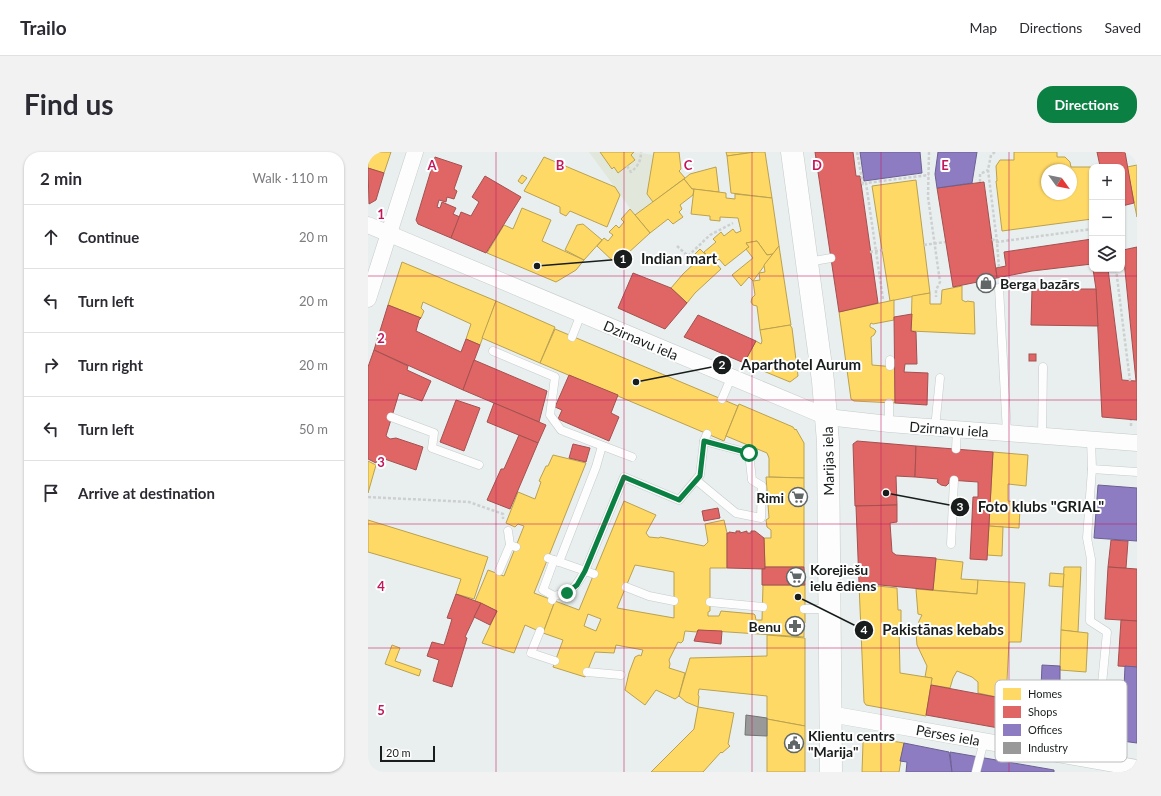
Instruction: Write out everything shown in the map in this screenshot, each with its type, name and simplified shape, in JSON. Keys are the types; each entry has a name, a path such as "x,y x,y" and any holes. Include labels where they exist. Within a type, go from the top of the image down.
{"main road":[{"name":"Marijas iela","path":"792,152 827,417 830,609 830,772"}],"street":[{"path":"368,299 415,152"},
{"name":"Dzirnavu iela","path":"368,225 827,417 935,428 1137,443"},
{"name":"Pērses iela","path":"830,714 995,743"},
{"name":"Pērses iela","path":"1103,762 1137,768"}],"lane":[{"path":"807,262 831,258"},
{"path":"998,288 1007,433"},
{"path":"572,337 580,314"},
{"path":"493,351 555,377 550,415 561,430 632,457"},
{"path":"1042,436 1043,367"},
{"path":"722,399 731,378"},
{"path":"935,428 940,378"},
{"path":"888,424 889,403"},
{"path":"391,417 434,433 432,448 479,465"},
{"path":"956,449 957,429"},
{"path":"602,446 596,467 554,560 543,590 553,598 567,593 577,585 585,571 624,477 679,500 696,480 700,476 706,437 749,453 752,480 762,486 761,518 736,513 696,480"},
{"path":"1091,440 1092,469 1087,538 1091,560 1090,621 1107,632 1102,680"},
{"path":"1092,469 1137,472"},
{"path":"950,544 954,480"},
{"path":"498,571 513,546 508,531"},
{"path":"554,560 594,574"},
{"path":"626,586 649,596 674,601"},
{"path":"710,602 763,607"},
{"path":"804,609 830,609"},
{"path":"540,631 531,653 555,661"},
{"path":"587,672 621,675"},
{"path":"976,772 984,741"}],"path":[{"path":"627,166 631,172 640,161 641,152"},
{"path":"858,152 863,184 929,175"},
{"path":"929,152 928,197 940,282 936,290 936,297"},
{"path":"995,152 990,155 988,170 999,268"},
{"path":"980,182 980,174 988,170"},
{"path":"866,183 884,299"},
{"path":"677,246 688,256 710,235 733,223"},
{"path":"992,239 997,242 1089,229"},
{"path":"924,245 945,242"},
{"path":"870,252 883,250"},
{"path":"1116,272 1130,381"},
{"path":"368,497 469,502 503,514 503,521"}],"shaded area":[{"path":"589,152 600,152 612,168 614,167 618,173 635,161 631,155 634,152 654,155 647,194 653,202 635,215"}],"building: Homes":[{"path":"368,152 391,152 384,173 368,168"},
{"path":"600,152 634,152 631,155 635,160 618,173 614,167 612,169"},
{"path":"654,152 679,152 681,169 679,171 685,178 653,202 647,194"},
{"path":"726,152 755,152 727,156"},
{"path":"765,152 772,198 731,193 727,156"},
{"path":"1014,152 1057,152 1057,157 1065,157 1070,164 1041,164 1041,200 1077,200 1077,167 1089,167 1089,219 1002,231 996,181 996,166 1000,160 1014,160"},
{"path":"544,157 615,187 620,195 607,227 570,211 566,216 560,213 560,207 524,191"},
{"path":"1137,165 1137,217 1127,167"},
{"path":"716,167 719,192 692,189 684,179 690,174"},
{"path":"522,175 527,178 522,184 518,181"},
{"path":"684,179 692,189 694,189 693,195 680,205 682,209 679,212 683,217 673,224 668,219 650,233 635,215"},
{"path":"916,180 930,293 890,301 872,186"},
{"path":"694,189 726,193 726,198 735,199 735,194 772,198 779,246 773,254 767,255 757,241 746,243 749,247 725,266 719,259 714,264 704,252 716,242 713,239 721,232 724,236 733,229 736,233 741,231 738,218 720,217 720,221 710,220 710,216 691,214"},
{"path":"522,208 551,220 542,241 584,260 576,270 556,282 487,253 504,225 513,229"},
{"path":"630,209 650,233 616,264 597,246 604,238 608,241 613,235 609,232 616,225 619,228 624,222 621,219"},
{"path":"583,224 602,240 584,260 565,250 577,225"},
{"path":"757,241 767,255 773,254 753,281 749,277 741,286 732,275 753,258 746,249 749,247 746,243"},
{"path":"779,246 791,325 760,330 757,306 753,305 751,302 755,295 753,281 760,280 759,273 765,272 764,265"},
{"path":"700,249 714,264 715,262 721,269 695,293 687,303 671,288 699,259 694,255"},
{"path":"402,262 496,301 480,345 466,339 471,324 423,302 421,308 424,311 421,318 388,305"},
{"path":"962,286 962,300 966,302 974,302 975,334 911,331 912,296 930,293 930,304 941,304 942,290"},
{"path":"894,300 894,320 873,324 871,323 870,327 876,331 871,337 872,365 895,367 895,403 854,401 851,399 839,312"},
{"path":"496,301 555,327 540,363 482,338"},
{"path":"790,325 792,328 798,376 790,382 744,363 756,341 761,344 762,341 760,330"},
{"path":"555,329 738,406 724,441 540,363"},
{"path":"739,404 793,427 795,430 796,429 804,443 804,478 769,477 769,458 767,453 726,436"},
{"path":"993,452 1028,455 1026,486 1008,484 1008,501 1016,502 1020,508 1019,528 989,526"},
{"path":"553,455 586,463 534,593 555,601 543,633 525,625 514,653 482,643 497,611 475,601 488,570 504,576 524,526 518,524 515,527 506,523 518,492 535,499 541,482 539,481"},
{"path":"368,461 376,465 368,493"},
{"path":"766,477 804,478 804,567 765,567 764,538 771,538 771,530 767,527 766,520 769,518"},
{"path":"624,501 656,515 646,533 649,537 660,537 704,546 708,542 705,524 724,520 727,533 727,568 710,568 710,611 708,612 708,616 719,616 721,611 754,614 756,620 762,620 763,585 805,585 804,637 698,630 697,632 685,631 683,641 681,643 678,642 669,660 669,668 685,673 679,696 675,699 656,690 645,705 625,690 635,657 639,655 641,656 643,650 616,645 614,653 595,652 585,677 553,667 563,640 543,633 555,601 579,610","holes":["635,565 674,572 674,618 617,608","588,614 601,619 596,631 584,626"]},
{"path":"368,520 488,557 474,599 456,594 461,579 368,552"},
{"path":"989,526 1003,527 1002,556 987,555"},
{"path":"936,559 963,562 961,579 978,580 977,594 933,590"},
{"path":"1064,567 1081,567 1078,632 1061,630"},
{"path":"1050,573 1064,574 1063,587 1049,586"},
{"path":"978,580 1025,583 1021,642 1009,642 1007,680 995,680 995,697 978,693 978,682 972,677 957,671 950,688 931,685 932,678 925,677 927,666 917,645 916,633 922,615 918,614 916,589 977,594"},
{"path":"859,584 897,588 898,610 901,610 901,627 899,627 900,673 932,678 926,716 866,705 864,702"},
{"path":"1061,630 1088,633 1086,672 1060,670"},
{"path":"767,635 805,638 805,726 767,719 767,696 699,689 698,707 686,702 679,696 690,658 767,656"},
{"path":"392,645 400,648 395,661 421,670 419,676 385,664"},
{"path":"698,707 734,713 728,744 730,746 722,753 721,752 703,772 651,772 694,729"},
{"path":"767,719 805,726 805,772 767,772"},
{"path":"867,737 904,743 899,772 862,772 863,743 864,739"}],"building: Shops":[{"path":"815,152 853,152 856,176 860,176 878,303 839,312"},
{"path":"1097,152 1125,152 1134,203 1125,205 1125,164 1100,164"},
{"path":"435,157 462,166 454,189 457,191 454,199 447,197 446,202 439,200 437,207 440,208 442,202 456,208 453,214 460,217 451,238 418,224 416,220"},
{"path":"368,168 384,173 376,200 369,204"},
{"path":"485,176 521,197 486,253 451,238 461,212 471,216 479,202 472,197"},
{"path":"984,182 997,278 953,287 937,188"},
{"path":"1089,239 1089,264 1032,271 997,278 996,268 1006,266 1004,252"},
{"path":"1137,247 1137,420 1102,417 1096,289 1093,272 1108,272 1122,380 1136,381 1125,270 1125,250"},
{"path":"633,273 671,288 687,303 665,329 618,308"},
{"path":"1032,289 1096,289 1098,326 1031,325"},
{"path":"388,305 421,318 416,331 461,352 466,339 480,345 463,390 374,350"},
{"path":"912,314 911,331 916,332 917,364 905,364 904,372 928,373 927,405 895,403 894,317"},
{"path":"698,315 756,341 744,363 684,337"},
{"path":"374,350 408,366 407,370 431,381 422,401 399,393 386,436 390,439 396,438 423,447 416,470 379,457 376,463 368,459 368,367"},
{"path":"1029,354 1036,354 1036,361 1029,361"},
{"path":"474,360 547,391 539,422 463,390"},
{"path":"569,375 618,395 611,413 619,417 609,441 558,419 562,410 555,407"},
{"path":"456,400 480,408 464,451 440,442"},
{"path":"494,403 546,425 538,443 487,422"},
{"path":"519,435 538,443 510,509 487,500 501,469 504,469"},
{"path":"857,441 916,446 915,477 896,476 897,505 855,506 853,444"},
{"path":"573,444 590,448 586,462 569,458"},
{"path":"916,446 993,452 987,560 970,559 973,497 978,497 978,482 949,480 949,483 946,486 937,482 938,479 915,477"},
{"path":"897,505 897,522 890,523 892,552 896,555 936,558 933,590 859,583 856,506"},
{"path":"718,508 720,518 704,521 702,511"},
{"path":"736,531 740,531 740,533 747,531 747,533 751,533 751,531 755,531 764,538 765,569 727,568 727,533 736,533"},
{"path":"1111,540 1128,541 1126,568 1108,567"},
{"path":"765,567 804,567 805,585 762,585 762,569 765,569"},
{"path":"1108,567 1137,569 1137,621 1105,619"},
{"path":"456,594 481,603 465,637 467,638 452,687 433,681 439,660 427,656 432,642 444,645 452,619 447,618"},
{"path":"481,603 497,611 490,625 474,617"},
{"path":"1121,620 1137,621 1137,667 1118,666"},
{"path":"698,630 722,631 721,644 694,641"},
{"path":"931,685 995,697 995,727 926,715"}],"building: Offices":[{"path":"860,152 920,152 922,173 864,181"},
{"path":"938,152 977,152 972,183 937,188 935,174"},
{"path":"1098,485 1137,488 1137,541 1094,538"},
{"path":"1042,665 1060,666 1060,680 1041,680"},
{"path":"1125,666 1137,667 1137,743 1127,742 1127,680 1124,680"},
{"path":"904,743 949,752 952,772 906,772 907,762 900,761"},
{"path":"950,752 995,760 995,762 1008,762 1054,770 1054,772 952,772"}],"building: Industry":[{"path":"746,715 767,718 767,736 745,735"}],"place":[{"name":"Indian mart","path":"537,266"},
{"name":"Berga bazārs","path":"986,283"},
{"name":"Aparthotel Aurum","path":"636,382"},
{"name":"Foto klubs \"GRIAL\"","path":"886,493"},
{"name":"Rimi","path":"798,497"},
{"name":"Korejiešu ielu ēdiens","path":"796,577"},
{"name":"Pakistānas kebabs","path":"798,597"},
{"name":"Benu","path":"795,626"},
{"name":"Klientu centrs \"Marija\"","path":"794,743"}],"route":[{"path":"567,593 577,585 585,571 616,493 624,477 679,500 700,476 704,441 749,453"}]}
